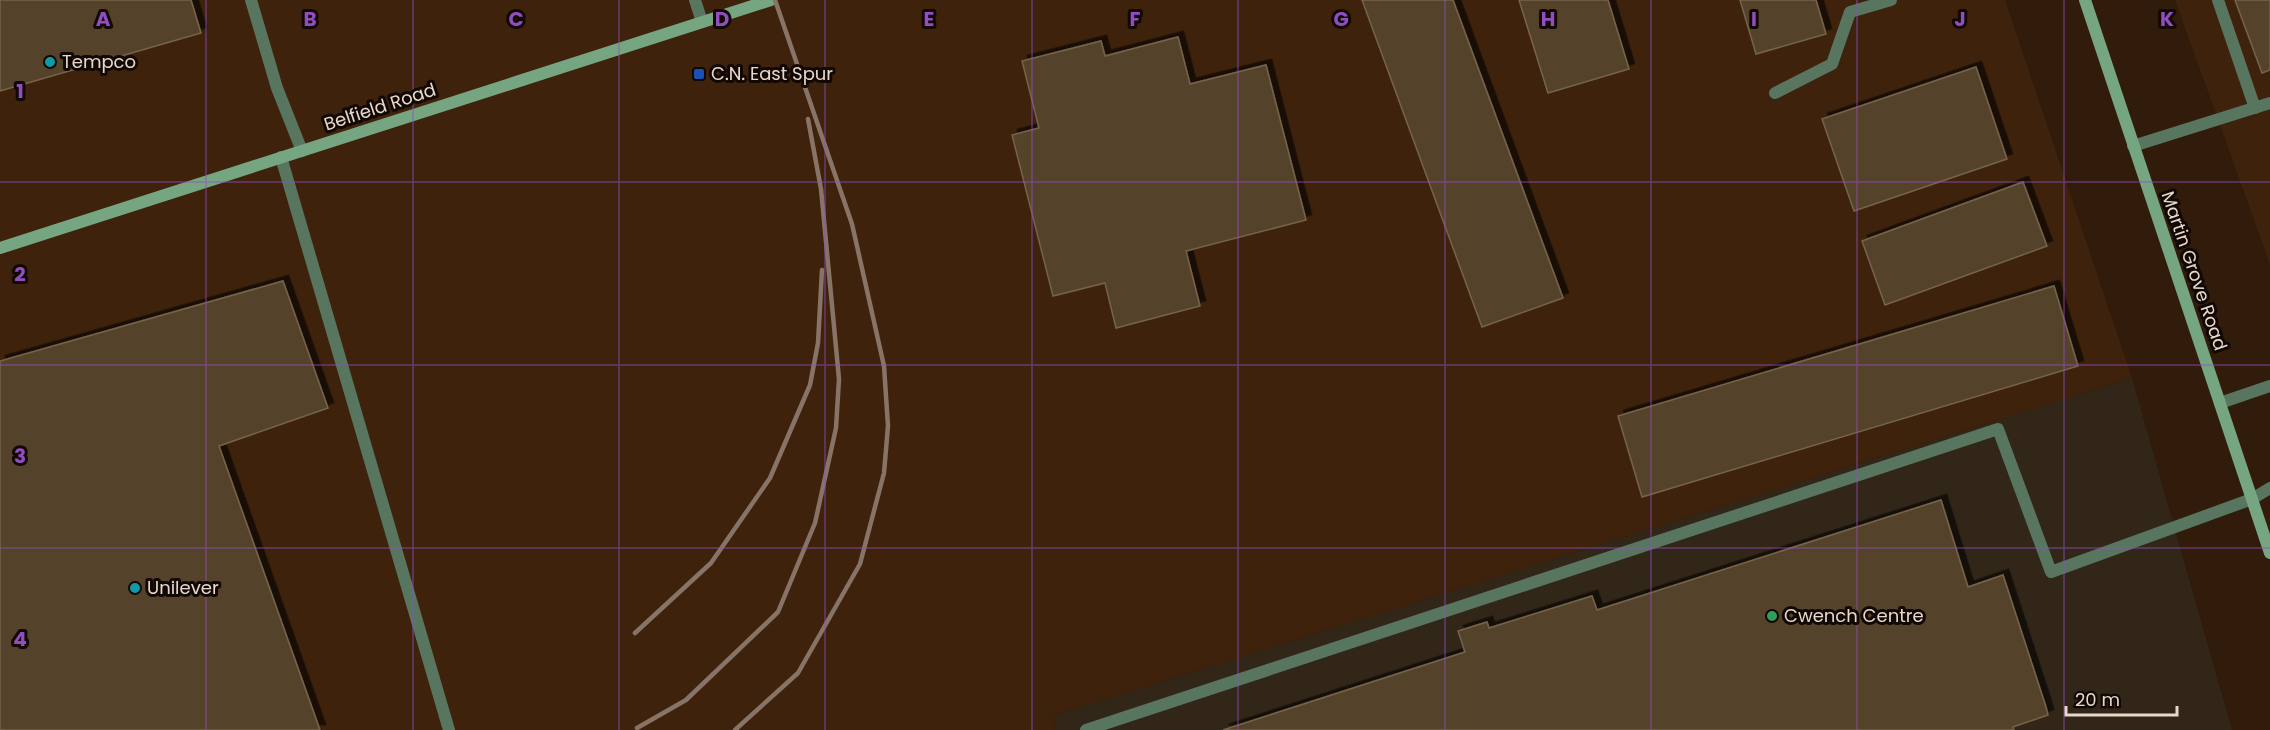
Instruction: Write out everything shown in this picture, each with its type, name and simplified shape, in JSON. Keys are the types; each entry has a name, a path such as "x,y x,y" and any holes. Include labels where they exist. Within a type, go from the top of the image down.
{"main road":[{"name":"Belfield Road","path":"0,248 771,0"},
{"name":"Martin Grove Road","path":"2085,0 2270,553"}],"lane":[{"path":"250,0 277,88 302,151"},
{"path":"695,0 702,22"},
{"path":"1775,93 1832,64 1850,12 1891,0"},
{"path":"2218,0 2255,108"},
{"path":"2133,146 2270,103"},
{"path":"281,157 449,730"},
{"path":"2220,404 2270,386"},
{"path":"1086,730 1998,429 2051,572 2252,499 2270,488"}],"shaded area":[{"path":"0,0 2005,0 2132,378 1052,716 1056,730 0,730"},
{"path":"2175,0 2270,0 2270,264"},
{"path":"2132,378 2232,730 1056,730 1052,716"}],"building":[{"name":"Tempco","path":"0,0 191,0 201,33 0,91"},
{"path":"1362,0 1453,0 1563,298 1482,327"},
{"path":"1519,0 1608,0 1629,69 1548,93"},
{"path":"1740,0 1816,0 1826,34 1756,54"},
{"path":"2235,0 2270,0 2270,70 2262,73"},
{"path":"1178,37 1190,84 1266,65 1306,220 1186,251 1200,306 1116,328 1105,283 1053,296 1012,135 1039,128 1022,61 1101,41 1105,56"},
{"path":"1976,67 2007,159 1854,211 1822,119"},
{"path":"2023,182 2047,246 1885,305 1862,241"},
{"name":"Unilever","path":"283,281 328,408 219,446 320,730 0,730 0,361"},
{"path":"2054,286 2078,366 1642,497 1618,416"},
{"name":"Cwench Centre","path":"1941,500 1968,587 2003,575 2046,707 2048,715 2013,727 2014,730 1223,730 1465,652 1458,631 1487,622 1489,628 1592,596 1597,610"}],"railway":[{"path":"735,730 798,673 860,564 884,473 888,426 884,366 852,224 775,0"},
{"path":"637,728 686,700 778,612 815,523 836,428 839,379 821,189 808,119"},
{"path":"635,633 711,563 770,478 810,385 818,343 822,270"}],"place":[{"name":"Tempco","path":"50,62"},
{"name":"C.N. East Spur","path":"699,74"},
{"name":"Unilever","path":"135,588"},
{"name":"Cwench Centre","path":"1772,616"}]}
